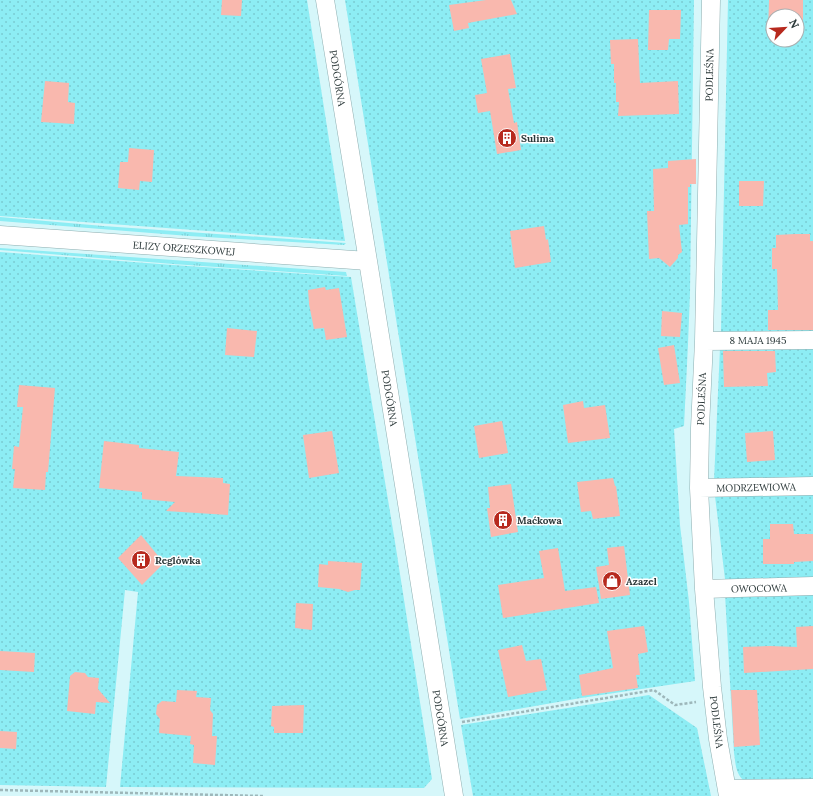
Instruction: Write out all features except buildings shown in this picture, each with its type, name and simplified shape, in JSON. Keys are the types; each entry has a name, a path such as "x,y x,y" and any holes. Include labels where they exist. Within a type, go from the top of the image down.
{"street":[{"name":"PODGÓRNA","path":"325,0 454,796"},
{"name":"PODLEŚNA","path":"711,0 704,341 700,428 700,488 704,589 712,687 718,739 728,792"},
{"name":"ELIZY ORZESZKOWEJ","path":"0,234 368,261"},
{"name":"8 MAJA 1945","path":"704,341 813,340"},
{"name":"MODRZEWIOWA","path":"700,488 813,486"},
{"name":"OWOCOWA","path":"704,589 813,586"},
{"path":"728,792 813,788"}],"path":[{"path":"455,723 654,690 676,705 700,701"},
{"path":"0,790 264,796"}],"green space":[{"path":"0,0 307,0 345,241 0,216"},
{"path":"345,0 694,0 688,344 684,426 674,429 680,525 689,602 695,681 581,698 460,719"},
{"path":"728,0 813,0 813,334 721,332"},
{"path":"0,217 103,226 346,243 344,245 189,236 0,221"},
{"path":"0,248 346,272 347,276 173,264 0,250"},
{"path":"0,252 351,277 395,542 432,779 424,788 120,787 138,592 125,590 106,787 0,785"},
{"path":"813,346 813,480 714,481 720,348"},
{"path":"813,492 813,579 728,582 725,579 715,496"},
{"path":"813,593 813,781 745,782 739,775 734,753 725,594"},
{"path":"649,695 697,728 711,796 473,796 461,725"}],"place":[{"name":"Sulima","path":"507,138"},
{"name":"Maćkowa","path":"503,520"},
{"name":"Reglówka","path":"141,560"},
{"name":"Azazel","path":"612,581"}]}
